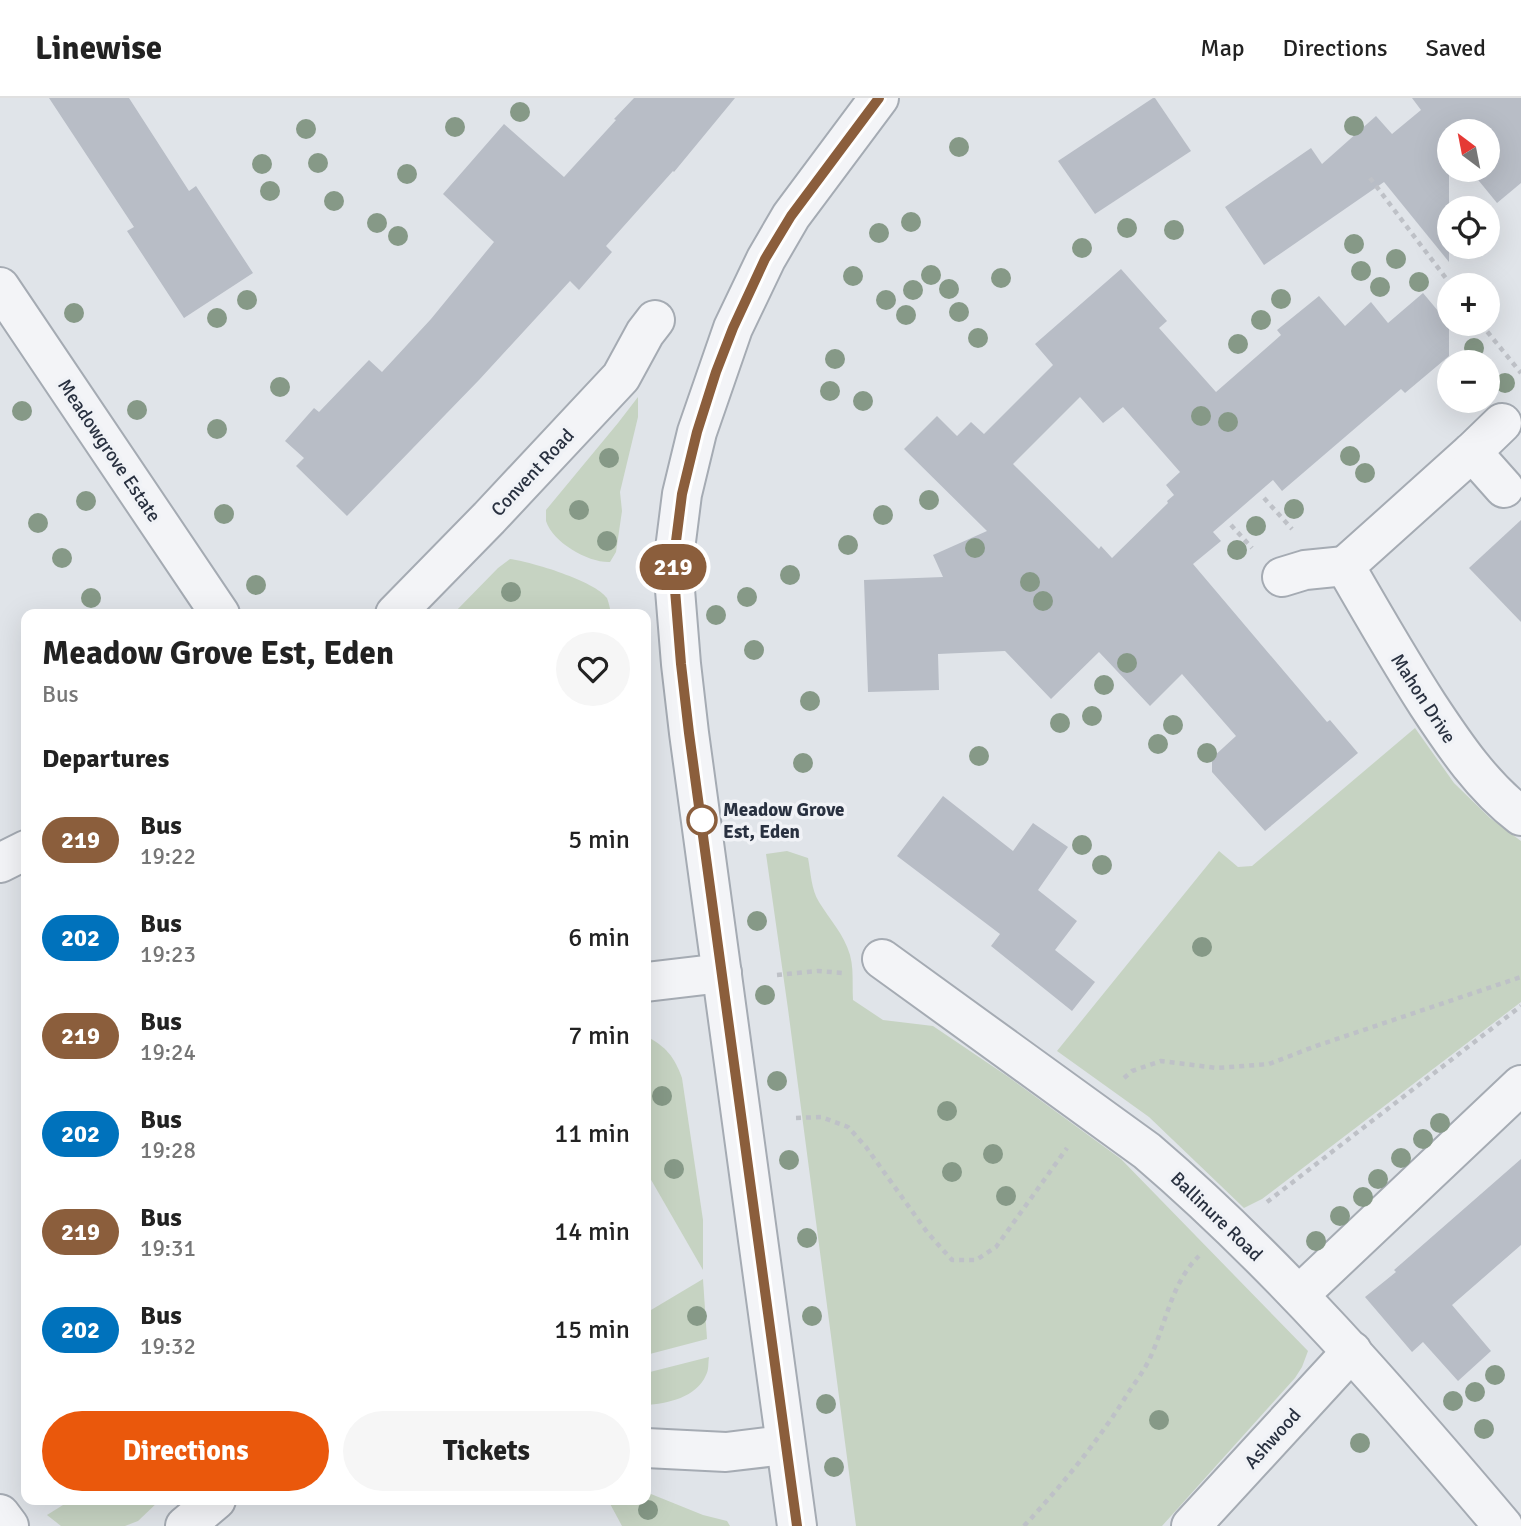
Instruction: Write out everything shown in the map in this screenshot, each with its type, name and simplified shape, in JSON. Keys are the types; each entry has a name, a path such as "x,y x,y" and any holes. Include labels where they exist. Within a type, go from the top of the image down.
{"street":[{"path":"797,1526 689,733 673,565 682,494 697,432 716,372 749,290 791,216 879,98"},
{"name":"Meadowgrove Estate","path":"0,287 217,609"},
{"name":"Convent Road","path":"400,609 621,377 655,320"},
{"path":"1269,565 1305,569 1345,566 1502,423"},
{"path":"1472,452 1504,488"},
{"name":"Mahon Drive","path":"1345,566 1403,668 1452,744 1505,804 1521,816"},
{"path":"0,863 21,852"},
{"name":"Ballinure Road","path":"882,959 1147,1151 1187,1185 1235,1230 1352,1351 1503,1526"},
{"path":"651,981 722,973"},
{"path":"1299,1295 1521,1085"},
{"name":"Ashwood","path":"1191,1526 1352,1351"},
{"path":"651,1448 726,1452 785,1445"},
{"path":"185,1526 210,1505"},
{"path":"0,1514 9,1526"}],"path":[{"path":"1370,178 1442,273"},
{"path":"1491,336 1521,373"},
{"path":"1264,498 1297,535"},
{"path":"1231,525 1269,565"},
{"path":"777,975 817,971 855,974 882,959"},
{"path":"1117,1084 1132,1070 1161,1061 1217,1068 1269,1064 1521,977"},
{"path":"1235,1230 1286,1186 1521,1006"},
{"path":"796,1118 821,1117 848,1127 866,1147 927,1232 952,1260 976,1260 996,1247 1068,1147"},
{"path":"1024,1526 1063,1484 1118,1410 1150,1359 1174,1293 1192,1263 1201,1254"}],"green space":[{"path":"638,397 638,417 620,492 622,511 616,552 610,562 592,559 573,550 556,537 546,521 546,510"},
{"path":"510,559 577,579 607,598 610,609 458,609"},
{"path":"1415,728 1454,783 1490,818 1521,841 1521,1002 1262,1199 1244,1208 1149,1117 1057,1051 1219,851 1238,867 1252,866"},
{"path":"787,851 808,858 816,897 850,955 853,1000 883,1020 933,1026 1121,1159 1308,1351 1295,1378 1162,1526 856,1526 766,854"},
{"path":"651,1039 669,1053 682,1078 703,1220 703,1270 651,1180"},
{"path":"703,1279 707,1339 651,1354 651,1310"},
{"path":"709,1357 707,1373 702,1383 689,1394 672,1401 651,1404 651,1372"},
{"path":"651,1494 703,1515 727,1521 730,1526 622,1526 611,1505 651,1505"},
{"path":"63,1505 155,1505 138,1521 125,1526 61,1526 47,1515"}],"building":[{"path":"49,98 129,98 189,191 196,186 253,273 184,318 127,231 134,227"},
{"path":"634,98 735,98 674,172 606,246 612,252 579,290 570,281 479,380 347,516 296,466 304,458 285,441 314,408 319,412 369,360 382,372 431,319 494,242 443,194 504,124 564,177"},
{"path":"1153,98 1191,151 1095,214 1058,161"},
{"path":"1412,98 1521,98 1521,183 1500,200 1500,196 1491,196 1480,182 1500,182 1500,119 1437,119 1437,182 1449,182 1449,196 1437,196 1437,247 1384,182 1264,265 1225,207 1311,148 1322,164 1376,116 1392,134 1421,110"},
{"path":"1121,269 1167,321 1159,328 1216,392 1281,335 1277,330 1319,296 1345,326 1371,302 1388,323 1423,293 1437,310 1437,336 1449,336 1449,350 1437,350 1437,366 1405,393 1401,389 1282,491 1273,480 1213,532 1221,541 1193,564 1327,722 1330,720 1358,753 1265,831 1212,772 1212,758 1236,736 1182,674 1150,706 1099,652 1051,699 1005,651 938,654 939,690 868,692 864,580 943,577 933,555 987,531 904,449 937,416 957,436 971,422 984,434 1053,365 1035,344","holes":["1080,397 1103,423 1123,407 1180,472 1166,485 1174,495 1168,503 1112,558 1101,546 1099,549 1013,464"]},
{"path":"1521,520 1521,622 1469,568"},
{"path":"943,796 1013,851 1033,823 1068,847 1038,890 1077,921 1055,950 1095,982 1072,1011 991,946 1000,934 897,856"},
{"path":"1521,1159 1521,1245 1452,1305 1491,1351 1458,1381 1423,1342 1412,1352 1365,1297"}],"bus line":[{"name":"219","path":"797,1526 689,733 673,565 682,494 697,432 716,372 749,290 791,216 879,98"}],"place":[{"name":"Meadow Grove Est, Eden","path":"702,820"}]}
